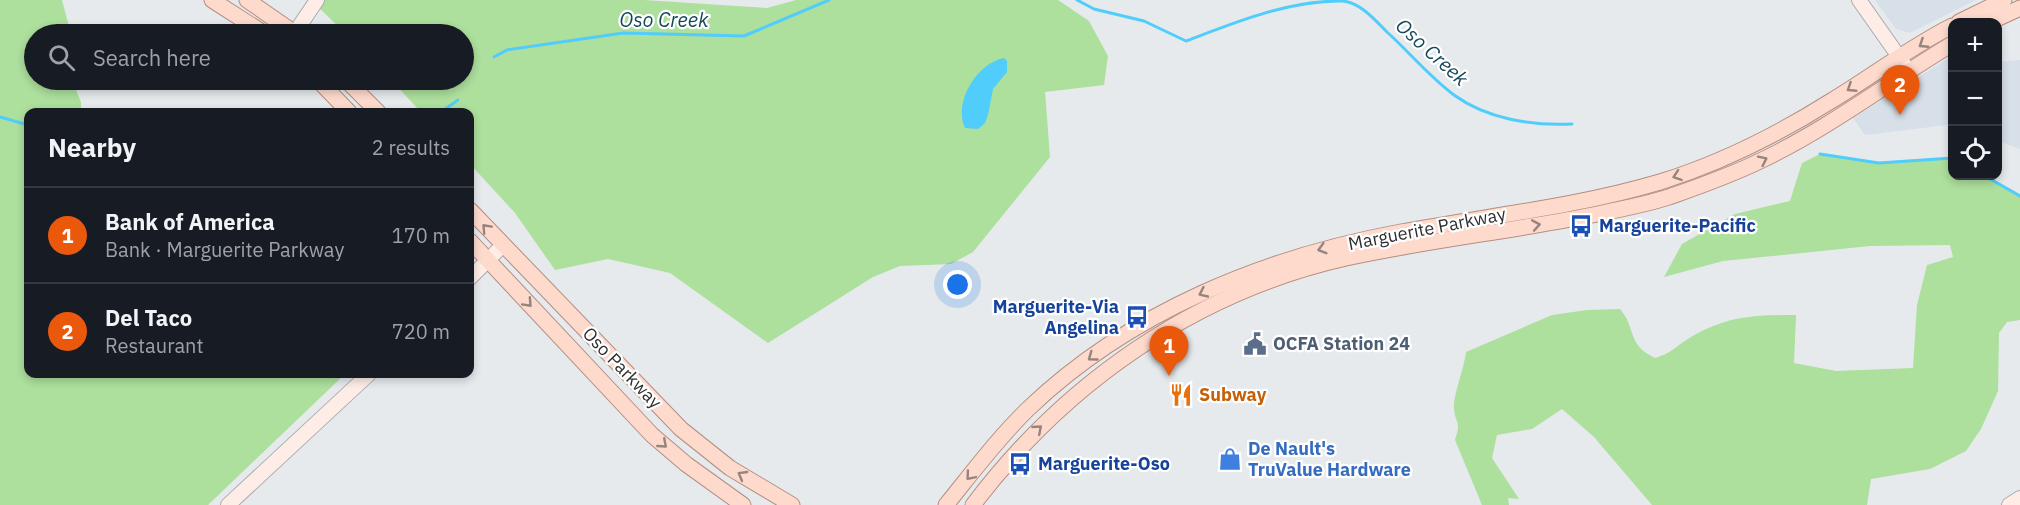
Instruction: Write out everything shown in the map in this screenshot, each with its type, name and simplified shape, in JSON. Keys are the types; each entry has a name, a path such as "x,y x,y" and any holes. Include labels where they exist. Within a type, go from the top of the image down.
{"main road":[{"path":"212,0 249,24"},
{"path":"247,0 281,24"},
{"path":"1967,18 2004,0"},
{"path":"1999,18 2020,8"},
{"name":"Marguerite Parkway","path":"973,505 1031,435 1110,366 1177,324 1234,295 1264,283 1346,258 1558,221 1666,198 1771,156 1905,64 1948,30"},
{"name":"Marguerite Parkway","path":"946,505 1027,410 1058,384 1100,351 1194,297 1259,270 1325,248 1400,232 1611,194 1660,182 1749,147 1832,101 1905,64 1948,46"},
{"path":"328,90 345,108"},
{"path":"356,90 374,108"},
{"name":"Oso Parkway","path":"474,214 681,429 730,468 792,505"},
{"name":"Oso Parkway","path":"474,245 652,435 742,505"}],"street":[{"path":"301,24 317,0"},
{"path":"1859,0 1905,64"},
{"path":"474,274 503,245"},
{"path":"228,505 365,378"},
{"path":"2009,505 2020,498"}],"shaded area":[{"path":"1875,0 1976,0 1910,33 1896,29"},
{"path":"1948,59 1948,125 1865,135 1853,118"},
{"path":"2020,60 2020,149 2002,142 2002,62"}],"green space":[{"path":"0,0 62,0 68,24 24,24 24,90 76,90 81,108 24,108 24,378 341,378 208,505 0,505"},
{"path":"311,0 644,0 767,8 796,0 1058,0 1089,21 1108,56 1104,85 1045,92 1050,157 973,252 951,264 900,266 873,277 768,343 670,273 608,259 555,270 515,213 474,168 474,108 417,108 400,90 474,90 474,24 336,24"},
{"path":"1820,154 1879,163 1948,158 1948,180 1992,180 2020,196 2020,320 2007,322 1999,333 1998,391 1981,429 1966,451 1930,469 1871,479 1867,505 1652,505 1594,437 1562,409 1532,429 1497,435 1492,458 1519,499 1508,498 1509,505 1482,505 1455,440 1458,425 1454,403 1466,352 1552,315 1587,310 1620,309 1629,323 1636,342 1646,353 1655,358 1670,352 1704,330 1729,321 1754,316 1796,315 1794,363 1836,371 1913,368 1917,305 1927,265 1953,257 1950,245 1870,246 1723,261 1664,277 1682,244 1735,214 1790,201 1802,163"}],"water":[{"path":"1004,58 1007,61 1007,72 993,89 985,123 978,129 965,128 962,107 970,85 985,67"}],"waterway":[{"name":"Oso Creek","path":"494,57 507,50 623,33 744,36 829,0"},
{"name":"Oso Creek","path":"1077,0 1094,9 1144,21 1186,41 1283,8 1323,2 1350,2 1367,13 1436,80 1467,103 1510,119 1541,124 1572,124"},
{"name":"Oso Creek","path":"447,108 458,100"},
{"name":"Oso Creek","path":"0,117 24,124"},
{"name":"Oso Creek","path":"1820,154 1879,163 1948,158"},
{"name":"Oso Creek","path":"1992,180 2020,196"}],"place":[{"name":"Del Taco","path":"1900,115"},
{"name":"Marguerite-Pacific","path":"1581,226"},
{"name":"Marguerite-Via Angelina","path":"1137,317"},
{"name":"OCFA Station 24","path":"1255,344"},
{"name":"Bank of America","path":"1169,376"},
{"name":"Subway","path":"1181,395"},
{"name":"De Nault's TruValue Hardware","path":"1230,459"},
{"name":"Marguerite-Oso","path":"1020,464"}]}
